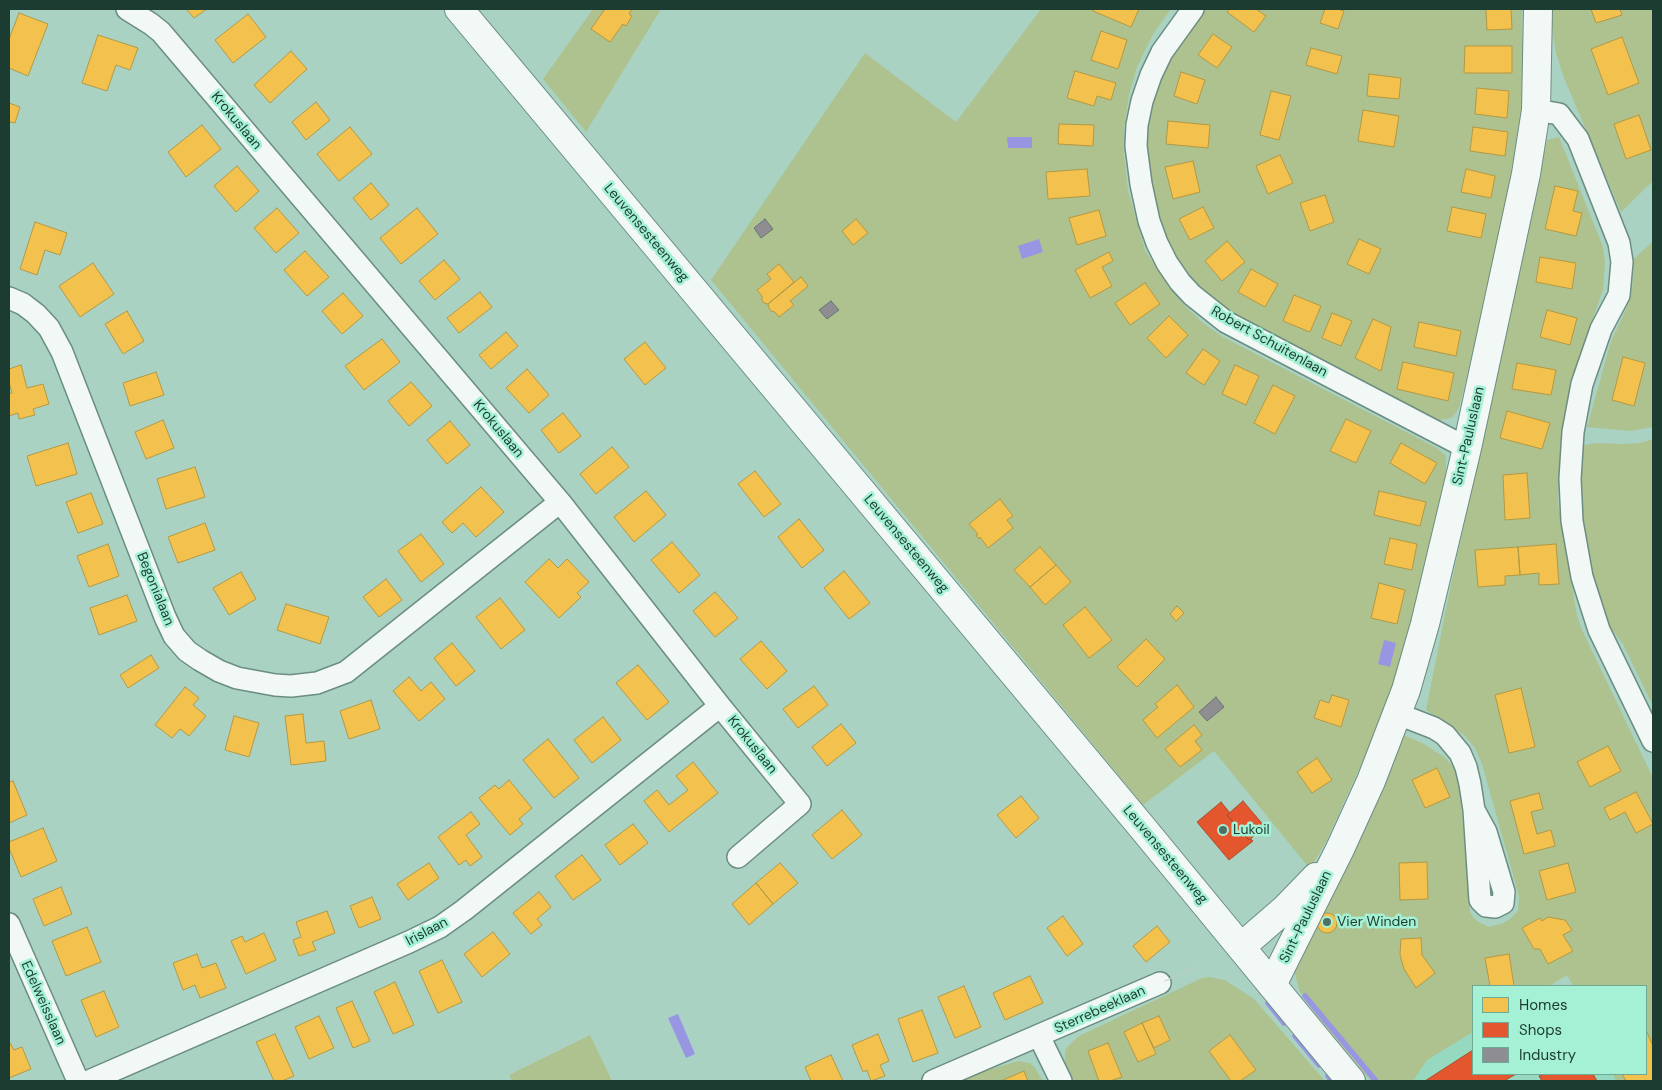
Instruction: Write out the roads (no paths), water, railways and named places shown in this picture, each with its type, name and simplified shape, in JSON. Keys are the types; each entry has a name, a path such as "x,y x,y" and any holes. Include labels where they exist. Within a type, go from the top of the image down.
{"main road":[{"name":"Leuvensesteenweg","path":"459,9 1352,1081"},
{"name":"Sint-Pauluslaan","path":"1272,985 1340,849 1371,780 1398,714 1425,624 1467,448 1526,174 1536,110 1538,9"},
{"name":"Sint-Pauluslaan","path":"1241,947 1302,893 1340,849"}],"street":[{"name":"Krokuslaan","path":"127,9 161,32 560,502 720,706 800,804 738,857"},
{"name":"Robert Schuitenlaan","path":"1193,9 1162,52 1142,100 1137,125 1136,146 1141,184 1149,221 1167,263 1192,295 1226,322 1467,448"},
{"path":"1536,110 1559,114 1578,139 1619,243 1622,262 1619,295 1601,329 1585,375 1573,432 1570,479 1572,521 1582,577 1599,630 1653,741"},
{"name":"Begonialaan","path":"9,298 23,304 36,314 48,328 62,352 161,608 174,636 187,651 200,660 219,671 237,678 274,685 291,686 317,683 346,672 560,502"},
{"name":"Irislaan","path":"89,1081 440,927 464,910 720,706"},
{"path":"1398,714 1434,728 1445,735 1460,753 1466,767 1474,810"},
{"name":"Edelweisslaan","path":"9,924 78,1081"},
{"name":"Sterrebeeklaan","path":"933,1081 1160,983"},
{"name":"Sterrebeeklaan","path":"1039,1036 1061,1081"}],"waterway":[{"path":"1305,996 1376,1081"},
{"path":"1268,1003 1284,1023"},
{"path":"1295,1036 1319,1065"},
{"path":"1328,1076 1332,1081"}],"tram line":[{"path":"1165,981 1195,967"}],"place":[{"name":"Lukoil","path":"1223,830"},
{"name":"Vier Winden","path":"1327,922"}]}
